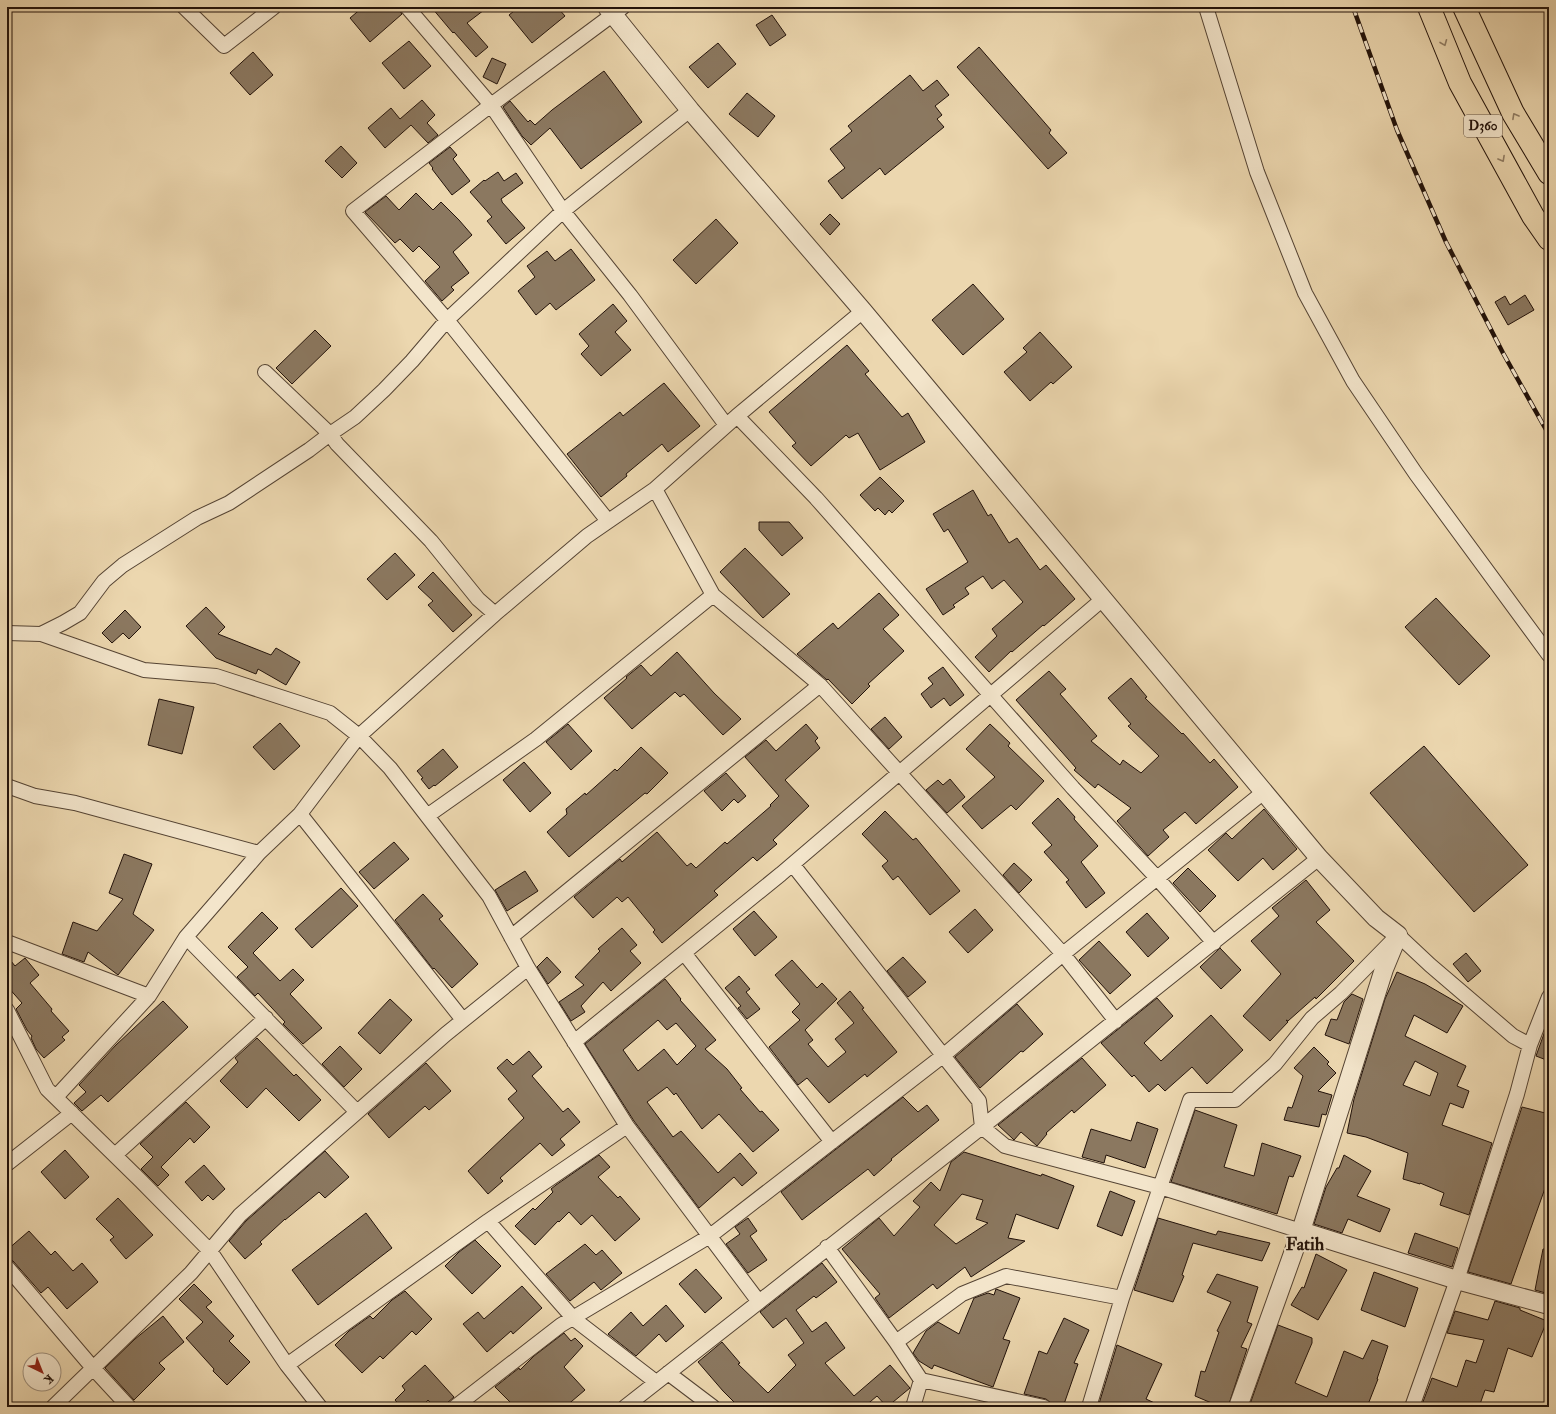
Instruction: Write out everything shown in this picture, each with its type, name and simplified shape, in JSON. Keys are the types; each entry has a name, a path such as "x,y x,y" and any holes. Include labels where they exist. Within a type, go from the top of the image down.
{"highway":[{"name":"D360","path":"1429,7 1460,83 1533,216 1549,239"},
{"name":"D360","path":"1464,7 1513,113 1549,173"}],"street":[{"path":"184,7 224,46 274,7"},
{"path":"407,7 491,105 563,211 732,420 816,498 1073,788 1157,878 1214,943"},
{"path":"1206,7 1257,172 1305,293 1353,380 1412,468 1549,655"},
{"path":"608,522 447,320 353,211 614,9 690,110 863,311 1265,791 1319,858 1376,918 1398,935 1430,965 1513,1036 1530,1045"},
{"path":"41,634 80,613 104,581 123,565 197,518 229,503 355,417 412,361 447,320 563,211 690,110"},
{"path":"56,1097 149,996 186,938 259,853 300,814 359,736 495,614 587,536 655,489 732,420 863,311"},
{"path":"265,372 330,434 342,449 432,541 478,599 495,614"},
{"path":"655,489 713,595 820,685 1063,954 1116,1021"},
{"path":"428,816 536,738 713,595"},
{"path":"574,1042 793,864 1103,599"},
{"path":"7,633 41,634 144,670 216,676 330,713 359,736 390,768 489,896 528,968 627,1126 759,1302"},
{"path":"511,937 820,685"},
{"path":"7,786 35,796 75,803 259,853"},
{"path":"454,1407 561,1326 710,1236 944,1055 1063,954 1265,791"},
{"path":"300,814 464,1020"},
{"path":"625,1407 1116,1021 1319,858"},
{"path":"793,864 979,1101 982,1127 1006,1146 1160,1187 1457,1280 1549,1305"},
{"path":"1089,1407 1122,1298 1190,1100 1235,1100 1275,1064 1312,1018 1341,993 1398,935"},
{"path":"1238,1407 1301,1231 1384,968 1398,935"},
{"path":"186,938 357,1112"},
{"path":"7,942 149,996"},
{"path":"684,953 832,1142"},
{"path":"53,1407 191,1273 240,1215 464,1020 528,968"},
{"path":"1412,1407 1457,1280 1517,1094 1530,1045 1549,997"},
{"path":"7,1010 48,1089 210,1251 288,1365 320,1407"},
{"path":"115,1155 266,1018"},
{"path":"7,1164 72,1113"},
{"path":"288,1365 488,1221 627,1126"},
{"path":"488,1221 574,1319 656,1382"},
{"path":"827,1248 896,1342 921,1380 1044,1407"},
{"path":"7,1267 93,1368 129,1407"},
{"path":"896,1342 962,1294 1006,1276 1122,1298"},
{"path":"668,1373 713,1407"},
{"path":"913,1407 921,1380"}],"building":[{"path":"363,7 397,7 402,14 370,42 350,18"},
{"path":"488,7 467,23 488,47 476,57 432,8"},
{"path":"519,7 557,7 565,16 532,43 509,15"},
{"path":"772,15 786,35 770,46 756,25"},
{"path":"409,41 431,66 404,89 382,63"},
{"path":"718,43 736,64 708,88 689,67"},
{"path":"979,47 1051,130 1049,133 1067,153 1048,169 957,67"},
{"path":"253,52 273,75 250,95 230,73"},
{"path":"492,58 506,64 497,84 483,77"},
{"path":"604,71 642,122 581,169 550,128 531,145 522,136 503,107 510,101 528,122 530,120 535,125 552,110"},
{"path":"910,75 923,91 937,80 949,95 935,106 942,115 937,119 944,127 885,175 880,168 842,199 828,181 845,168 830,149 852,131 848,126"},
{"path":"747,93 775,116 758,137 729,114"},
{"path":"422,100 435,115 427,123 438,135 428,143 411,125 385,148 368,128 391,108 400,119"},
{"path":"341,146 357,163 342,178 325,161"},
{"path":"450,147 457,155 453,159 470,181 452,195 429,163"},
{"path":"498,172 504,181 516,173 523,183 501,199 525,228 506,244 487,221 492,217 470,192 484,180 485,181"},
{"path":"416,193 433,210 441,202 472,235 453,252 469,273 451,287 454,290 442,301 425,281 440,267 419,246 413,252 400,239 395,243 365,212 386,196 399,210"},
{"path":"830,214 840,224 830,235 820,224"},
{"path":"716,219 738,243 696,284 673,260"},
{"path":"571,249 595,280 556,310 550,303 536,315 518,291 535,277 527,266 547,251 555,261"},
{"path":"973,284 1004,319 963,355 932,320"},
{"path":"1525,295 1534,310 1508,325 1495,302 1505,296 1510,305"},
{"path":"613,304 627,321 615,332 631,350 601,376 581,354 589,346 579,334"},
{"path":"315,330 331,346 292,384 276,368"},
{"path":"1040,332 1072,367 1053,384 1051,382 1030,401 1004,372 1027,352 1023,348"},
{"path":"847,345 869,371 865,374 902,417 908,413 925,442 880,470 858,433 849,438 846,435 811,466 792,446 796,443 769,412"},
{"path":"664,383 700,426 668,452 662,444 626,474 627,476 601,497 567,454 620,412 623,416"},
{"path":"880,477 904,501 892,513 889,510 885,515 878,508 875,511 860,495"},
{"path":"973,490 988,516 991,514 1009,543 1017,538 1040,570 1046,565 1075,599 1012,652 1011,651 989,672 975,657 997,636 992,629 1023,602 1004,580 992,589 983,576 965,588 969,594 953,605 955,607 943,615 926,589 968,562 948,529 944,532 933,514"},
{"path":"759,522 789,522 803,538 782,556 759,530"},
{"path":"745,548 790,594 763,618 720,572"},
{"path":"395,553 415,575 387,600 367,579"},
{"path":"433,572 472,615 453,632 428,605 433,601 418,587"},
{"path":"879,593 899,615 883,629 904,651 868,684 870,686 852,704 828,679 827,680 797,654 833,623 838,629"},
{"path":"1436,598 1490,656 1459,685 1405,627"},
{"path":"206,607 225,627 218,634 271,655 276,648 300,662 286,685 258,669 256,674 216,658 186,626"},
{"path":"125,610 141,627 129,639 123,633 112,643 102,633"},
{"path":"677,652 714,693 741,719 723,735 684,694 680,697 675,692 632,729 604,698 641,665 651,676"},
{"path":"943,667 964,695 950,706 944,698 931,708 921,694 933,684 928,678"},
{"path":"1049,671 1066,689 1060,694 1097,736 1091,741 1120,765 1123,760 1141,773 1159,756 1128,726 1131,724 1108,698 1131,678 1147,697 1145,698 1182,734 1183,733 1210,763 1214,759 1238,787 1196,824 1185,812 1163,830 1169,837 1148,856 1117,821 1131,808 1098,784 1095,788 1074,770 1076,768 1016,700"},
{"path":"159,699 194,707 182,754 148,745"},
{"path":"885,717 902,737 889,749 871,729"},
{"path":"280,723 300,746 274,770 253,747"},
{"path":"568,724 592,751 571,770 546,742"},
{"path":"806,724 818,738 815,741 820,748 785,780 809,806 773,840 777,844 757,861 753,857 714,891 718,895 662,943 653,932 655,930 628,897 622,902 617,897 593,918 574,897 620,859 622,862 657,832 687,866 691,863 696,868 725,842 727,844 771,806 770,805 779,796 745,757 766,740 776,751"},
{"path":"990,724 1010,743 1008,746 1044,781 1016,810 1011,805 982,829 962,806 995,777 966,749"},
{"path":"1424,746 1528,865 1474,912 1370,793"},
{"path":"641,747 668,773 647,794 645,793 569,857 547,832 567,814 566,809 585,793 586,795 615,769 617,771"},
{"path":"443,749 458,767 435,786 434,785 429,789 417,771"},
{"path":"524,762 551,793 530,812 503,780"},
{"path":"726,773 746,796 738,803 734,799 722,811 704,791"},
{"path":"950,779 965,797 947,813 926,790 938,780 943,785"},
{"path":"1058,798 1098,846 1081,862 1105,893 1086,908 1066,882 1069,880 1044,852 1052,845 1032,823"},
{"path":"1264,809 1297,849 1273,870 1263,858 1238,881 1208,850 1226,833 1232,839"},
{"path":"885,811 913,840 916,838 960,891 930,915 898,876 893,880 882,866 888,861 862,834"},
{"path":"394,842 409,859 374,889 359,872"},
{"path":"124,854 152,864 133,914 154,930 118,975 88,952 84,962 62,954 73,922 97,931 123,899 109,893"},
{"path":"1014,863 1032,880 1019,893 1003,875"},
{"path":"1188,868 1216,896 1200,912 1173,883"},
{"path":"525,871 538,891 507,911 495,890"},
{"path":"1306,880 1330,910 1316,922 1354,961 1316,999 1315,997 1288,1021 1286,1020 1288,1022 1270,1041 1243,1016 1281,974 1251,941 1279,916 1272,908"},
{"path":"341,888 358,906 312,948 295,929"},
{"path":"423,894 443,916 439,919 478,964 452,988 434,968 433,969 395,920"},
{"path":"975,909 993,930 968,953 949,932"},
{"path":"754,911 777,937 755,956 733,929"},
{"path":"262,912 278,928 253,953 280,981 293,969 304,980 290,994 322,1028 303,1044 283,1024 285,1022 258,993 255,996 237,977 248,967 228,947"},
{"path":"1147,913 1169,938 1148,957 1126,932"},
{"path":"622,928 637,945 630,951 641,963 611,991 603,982 581,1006 585,1012 571,1021 559,1002 584,985 575,977 600,951 598,949"},
{"path":"1099,941 1131,975 1110,994 1079,960"},
{"path":"1220,948 1241,970 1221,989 1200,967"},
{"path":"1466,953 1481,971 1468,982 1453,964"},
{"path":"7,956 15,966 25,958 39,975 30,983 52,1009 51,1011 69,1031 62,1037 65,1040 44,1058 36,1049 31,1038 32,1036 27,1030 16,1009 22,1003 7,986"},
{"path":"547,957 561,972 548,984 537,967"},
{"path":"903,957 926,982 908,997 887,971"},
{"path":"792,960 817,988 822,983 837,999 805,1030 813,1040 808,1044 828,1067 846,1052 835,1039 854,1023 837,1003 850,991 864,1008 862,1009 897,1052 867,1077 865,1074 829,1103 807,1078 798,1085 769,1047 800,1020 792,1012 800,1004 775,975"},
{"path":"1397,972 1425,984 1463,1006 1447,1033 1414,1015 1405,1036 1466,1066 1457,1086 1469,1091 1463,1108 1450,1103 1442,1125 1492,1143 1469,1215 1440,1205 1444,1193 1420,1183 1403,1179 1408,1153 1366,1137 1347,1133 1354,1099 1385,999","holes":["1415,1061 1438,1073 1430,1096 1403,1085"]},
{"path":"739,976 750,989 746,992 760,1009 747,1019 738,1008 741,1006 725,988"},
{"path":"665,979 681,999 680,1000 716,1040 705,1049 727,1069 742,1088 740,1089 760,1112 762,1111 779,1130 753,1152 719,1114 702,1129 676,1093 674,1095 667,1087 647,1102 673,1137 681,1131 718,1173 740,1153 757,1173 742,1186 734,1177 699,1208 634,1121 585,1044","holes":["658,1020 667,1030 676,1023 696,1046 677,1065 664,1049 638,1071 623,1050"]},
{"path":"1352,994 1363,999 1349,1044 1325,1035 1331,1019 1337,1020 1344,1002"},
{"path":"1157,998 1173,1016 1144,1043 1161,1061 1211,1015 1243,1050 1207,1084 1192,1067 1165,1091 1158,1084 1149,1092 1134,1075 1132,1077 1101,1043"},
{"path":"390,999 412,1020 380,1054 358,1033"},
{"path":"163,1001 188,1027 108,1102 101,1095 82,1111 74,1103 86,1092 79,1085 116,1045"},
{"path":"1017,1004 1043,1034 1023,1052 1021,1051 980,1088 955,1057"},
{"path":"1549,1020 1549,1061 1536,1056"},
{"path":"257,1038 294,1076 296,1074 321,1100 299,1121 266,1088 247,1108 220,1081 238,1062 235,1058"},
{"path":"340,1046 362,1069 344,1087 322,1064"},
{"path":"1314,1047 1329,1062 1327,1064 1336,1073 1318,1091 1332,1095 1326,1115 1322,1114 1319,1127 1284,1120 1288,1107 1292,1108 1303,1076 1294,1068"},
{"path":"529,1051 542,1067 532,1076 563,1112 568,1108 580,1122 560,1139 565,1145 552,1156 540,1143 500,1178 503,1181 488,1194 468,1171 524,1118 508,1099 517,1091 497,1068 507,1059 513,1065"},
{"path":"1082,1058 1106,1085 1074,1113 1072,1110 1046,1133 1047,1134 1037,1146 1021,1132 1014,1140 998,1125"},
{"path":"426,1063 451,1091 429,1110 425,1106 389,1138 368,1114"},
{"path":"903,1097 918,1112 927,1105 939,1120 891,1159 892,1160 874,1176 868,1169 802,1220 781,1192"},
{"path":"186,1102 210,1127 194,1143 190,1138 161,1167 169,1175 158,1186 141,1169 153,1157 140,1144"},
{"path":"1522,1107 1549,1114 1549,1177 1511,1284 1468,1272"},
{"path":"1195,1110 1237,1125 1224,1167 1254,1176 1262,1143 1301,1156 1293,1177 1289,1176 1277,1214 1171,1182"},
{"path":"1137,1122 1158,1129 1145,1168 1106,1155 1104,1163 1082,1157 1091,1129 1131,1141"},
{"path":"65,1150 89,1177 65,1199 41,1172"},
{"path":"325,1151 349,1177 325,1198 319,1192 285,1219 260,1242 262,1244 245,1259 229,1241 246,1221"},
{"path":"964,1152 1041,1176 1042,1174 1074,1186 1058,1229 1016,1214 1008,1238 1025,1241 971,1277 965,1267 937,1289 933,1284 889,1318 875,1298 880,1294 842,1249 879,1218 894,1236 920,1207 913,1201 931,1182 940,1191 951,1162","holes":["962,1194 983,1200 976,1219 988,1223 956,1244 934,1225"]},
{"path":"599,1155 610,1167 598,1177 618,1198 620,1196 640,1219 615,1241 592,1215 581,1225 569,1212 559,1222 558,1221 535,1245 515,1226 533,1208 535,1210 553,1192 551,1189"},
{"path":"1344,1155 1371,1171 1357,1196 1390,1209 1380,1232 1348,1219 1342,1233 1314,1224 1326,1187 1337,1168 1339,1168"},
{"path":"204,1165 225,1189 213,1200 208,1195 202,1201 185,1182"},
{"path":"1110,1191 1135,1201 1122,1236 1097,1226"},
{"path":"118,1198 153,1235 126,1259 110,1240 114,1237 96,1219"},
{"path":"366,1213 392,1248 318,1305 292,1270"},
{"path":"748,1218 757,1231 750,1236 767,1260 748,1273 726,1244 740,1234 735,1227"},
{"path":"1158,1218 1216,1235 1218,1231 1270,1243 1262,1261 1193,1243 1182,1275 1184,1276 1173,1302 1134,1290"},
{"path":"29,1231 51,1255 55,1251 73,1271 82,1263 98,1282 67,1309 48,1287 41,1293 13,1261 7,1259 7,1250"},
{"path":"1415,1233 1458,1248 1452,1267 1408,1253"},
{"path":"475,1240 501,1266 472,1294 445,1266 459,1252"},
{"path":"585,1244 596,1255 602,1250 622,1273 601,1290 594,1282 570,1301 546,1274"},
{"path":"1543,1249 1549,1249 1549,1294 1535,1290"},
{"path":"1316,1254 1347,1270 1318,1320 1291,1305 1302,1287 1304,1288"},
{"path":"822,1263 837,1282 816,1298 814,1296 796,1310 812,1332 826,1322 845,1348 825,1363 854,1396 890,1365 910,1388 887,1407 877,1396 864,1407 739,1407 698,1362 722,1342 740,1363 738,1364 768,1393 796,1365 788,1355 804,1343 786,1318 773,1328 760,1312"},
{"path":"696,1269 722,1298 705,1313 679,1284"},
{"path":"1374,1272 1418,1288 1405,1327 1361,1310"},
{"path":"1217,1274 1258,1287 1247,1322 1252,1324 1241,1347 1247,1349 1228,1407 1221,1407 1195,1396 1201,1371 1205,1372 1219,1332 1217,1331 1231,1302 1207,1292"},
{"path":"194,1284 212,1302 206,1307 234,1336 229,1341 250,1362 227,1385 213,1371 214,1369 186,1338 203,1322 179,1299"},
{"path":"522,1286 542,1308 513,1334 511,1331 487,1352 463,1324 478,1312 484,1319"},
{"path":"996,1289 1020,1298 1003,1339 1010,1341 993,1387 934,1365 932,1369 919,1361 913,1353 926,1331 938,1322 959,1334 974,1298 988,1293 994,1295"},
{"path":"405,1291 432,1319 416,1335 412,1331 383,1359 380,1356 362,1373 335,1345 349,1331 370,1316 373,1319 392,1300"},
{"path":"1495,1301 1520,1308 1520,1310 1547,1321 1532,1357 1508,1348 1494,1392 1485,1390 1479,1407 1421,1407 1432,1378 1457,1387 1466,1360 1476,1363 1484,1340 1447,1333 1455,1311 1488,1320"},
{"path":"666,1305 684,1326 666,1342 659,1334 636,1356 608,1334 631,1312 643,1326"},
{"path":"163,1316 184,1342 159,1363 165,1369 134,1400 105,1368 135,1339"},
{"path":"1064,1318 1089,1330 1074,1363 1078,1364 1063,1407 1060,1407 1052,1404 1046,1399 1024,1394 1039,1351 1047,1354"},
{"path":"1278,1325 1312,1338 1312,1343 1295,1383 1327,1397 1344,1351 1363,1359 1372,1340 1388,1346 1378,1379 1367,1407 1249,1407"},
{"path":"564,1333 571,1341 575,1338 583,1346 564,1367 585,1390 565,1407 515,1407 495,1387 519,1368 520,1370 534,1356"},
{"path":"1117,1345 1162,1364 1146,1399 1163,1407 1098,1407"},
{"path":"425,1365 454,1397 447,1403 447,1407 434,1407 428,1400 422,1407 401,1407 395,1400 405,1390 402,1386"}],"railway":[{"path":"1353,7 1397,130 1446,242 1503,353 1549,435"}],"district":[{"name":"Fatih","path":"1305,1244"}]}
